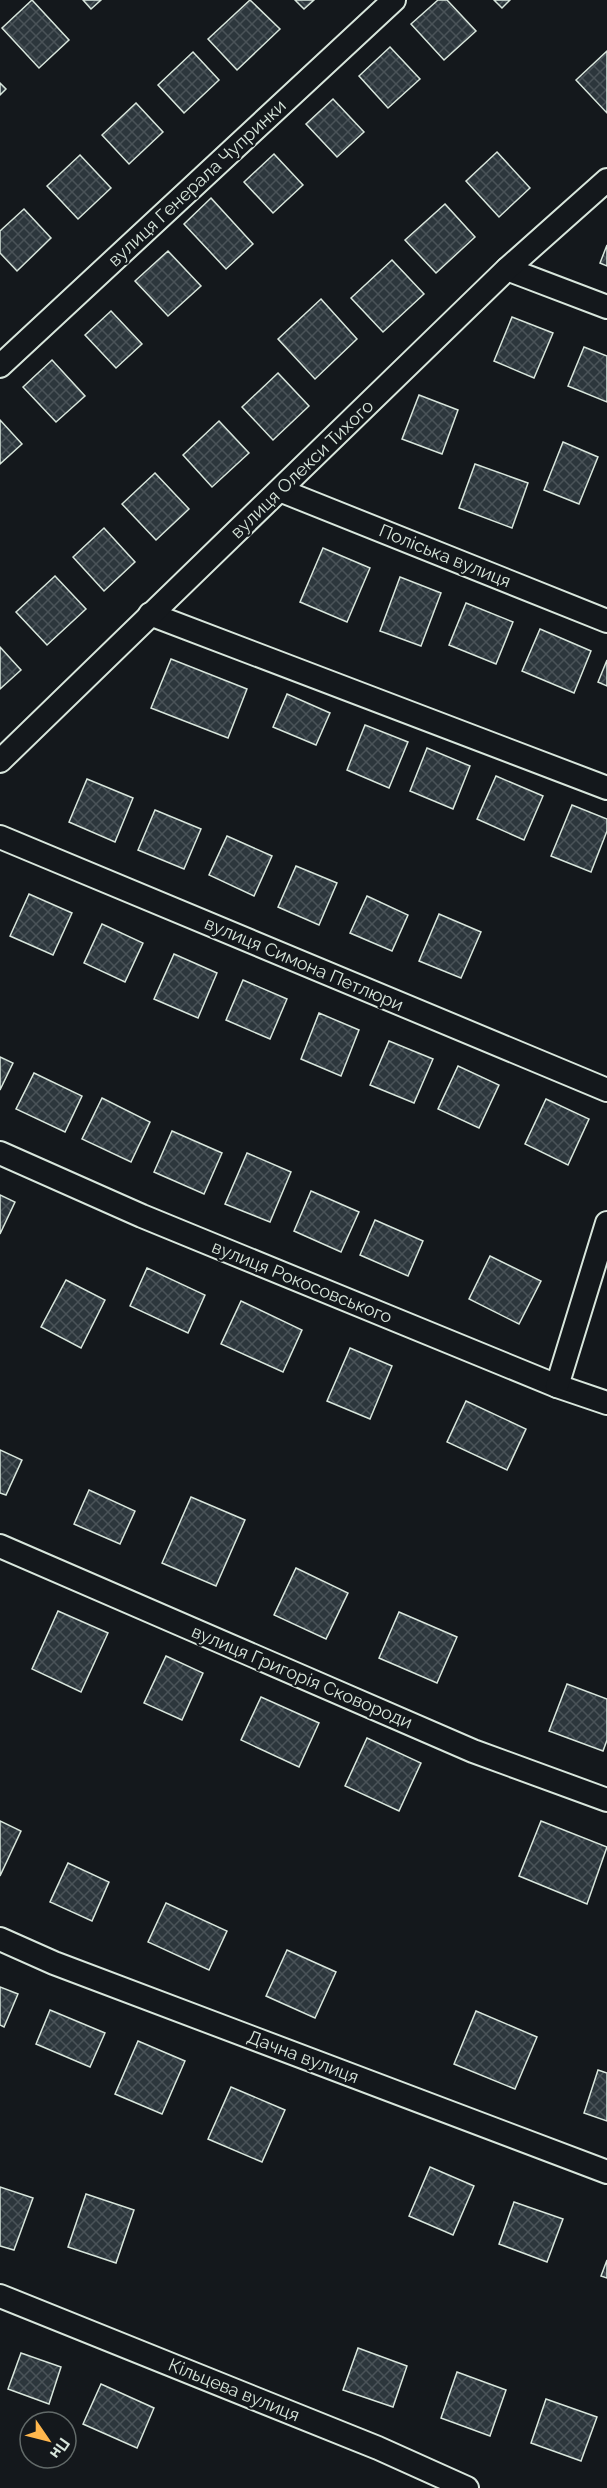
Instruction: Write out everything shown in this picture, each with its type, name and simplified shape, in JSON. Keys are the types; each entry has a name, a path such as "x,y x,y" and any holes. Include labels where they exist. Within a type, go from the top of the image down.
{"street":[{"name":"вулиця Генерала Чупринки","path":"0,366 394,0"},
{"name":"вулиця Олекси Тихого","path":"0,761 150,614 282,490 507,269 607,180"},
{"path":"507,269 607,307"},
{"name":"Поліська вулиця","path":"282,490 607,621"},
{"path":"150,614 607,788"},
{"name":"вулиця Симона Петлюри","path":"0,837 607,1090"},
{"name":"вулиця Рокосовського","path":"0,1152 142,1216 557,1386 607,1403"},
{"path":"557,1386 607,1223"},
{"name":"вулиця Григорія Сковороди","path":"0,1546 473,1751 607,1800"},
{"name":"Дачна вулиця","path":"0,1939 54,1963 607,2172"},
{"name":"Кільцева вулиця","path":"0,2296 378,2448 467,2488"}],"building":[{"path":"32,0 69,40 39,68 2,28"},
{"path":"83,0 101,0 91,9"},
{"path":"250,0 280,29 237,70 208,39"},
{"path":"295,0 314,0 304,9"},
{"path":"438,0 447,0 476,31 444,60 411,24"},
{"path":"494,0 510,0 502,8"},
{"path":"390,47 420,79 388,108 359,76"},
{"path":"607,51 607,113 576,80"},
{"path":"193,52 219,80 184,113 158,85"},
{"path":"0,83 6,89 0,95"},
{"path":"333,99 364,132 337,157 306,124"},
{"path":"136,103 163,132 129,164 102,135"},
{"path":"497,152 530,188 499,217 466,181"},
{"path":"274,154 303,185 273,213 244,182"},
{"path":"80,155 111,188 78,219 47,186"},
{"path":"211,198 253,244 226,269 184,224"},
{"path":"445,204 475,237 436,273 405,240"},
{"path":"24,209 51,238 17,271 0,253 0,231"},
{"path":"607,245 607,266 600,263"},
{"path":"168,251 201,286 168,316 135,281"},
{"path":"392,260 424,294 383,332 351,298"},
{"path":"321,299 357,339 315,379 278,339"},
{"path":"111,311 142,344 116,368 85,335"},
{"path":"512,317 553,333 534,378 494,361"},
{"path":"584,347 607,356 607,402 568,386"},
{"path":"52,360 85,396 56,422 23,387"},
{"path":"278,373 309,406 273,440 242,407"},
{"path":"419,395 458,410 442,454 402,439"},
{"path":"0,420 22,444 0,464"},
{"path":"219,421 249,453 212,487 183,455"},
{"path":"563,442 598,457 579,504 544,490"},
{"path":"475,464 528,483 512,528 459,508"},
{"path":"155,473 189,509 156,540 122,504"},
{"path":"104,528 135,562 104,591 73,557"},
{"path":"323,548 370,568 347,622 300,602"},
{"path":"55,576 86,609 47,645 16,612"},
{"path":"400,577 441,593 421,646 380,631"},
{"path":"466,603 513,622 496,664 449,645"},
{"path":"540,629 591,651 574,693 522,671"},
{"path":"0,647 21,670 0,689"},
{"path":"171,659 247,689 228,738 151,708"},
{"path":"607,660 607,686 598,682"},
{"path":"287,694 330,713 316,745 273,727"},
{"path":"365,725 408,742 389,788 347,770"},
{"path":"427,748 470,766 453,809 410,791"},
{"path":"496,776 543,796 524,840 477,819"},
{"path":"87,779 133,798 115,842 69,822"},
{"path":"572,805 607,819 607,831 591,872 551,856"},
{"path":"155,810 201,829 184,869 138,850"},
{"path":"227,836 272,856 254,896 209,875"},
{"path":"296,866 337,883 319,925 278,907"},
{"path":"29,894 72,913 53,955 10,936"},
{"path":"367,896 408,915 392,951 350,933"},
{"path":"439,914 481,932 461,978 419,961"},
{"path":"102,924 143,943 125,982 84,963"},
{"path":"174,954 217,973 198,1018 154,999"},
{"path":"243,980 287,999 270,1039 226,1020"},
{"path":"319,1013 359,1030 341,1076 301,1059"},
{"path":"389,1041 433,1059 414,1103 370,1085"},
{"path":"0,1057 13,1063 0,1090"},
{"path":"458,1066 499,1085 479,1128 438,1109"},
{"path":"34,1073 82,1096 65,1132 16,1109"},
{"path":"102,1098 150,1122 131,1162 82,1139"},
{"path":"546,1099 589,1119 568,1165 525,1144"},
{"path":"172,1131 222,1153 204,1194 154,1172"},
{"path":"247,1153 291,1172 270,1222 225,1204"},
{"path":"311,1191 359,1212 341,1252 294,1231"},
{"path":"0,1195 15,1202 0,1234"},
{"path":"375,1220 423,1241 408,1276 360,1255"},
{"path":"490,1256 541,1281 519,1324 469,1299"},
{"path":"147,1268 205,1295 188,1333 130,1306"},
{"path":"66,1280 105,1300 81,1348 41,1327"},
{"path":"241,1301 302,1330 283,1372 221,1344"},
{"path":"350,1348 392,1366 370,1419 327,1401"},
{"path":"466,1401 526,1429 507,1470 447,1442"},
{"path":"0,1450 22,1460 6,1495 0,1493"},
{"path":"89,1490 135,1511 120,1544 74,1524"},
{"path":"191,1497 245,1520 216,1586 162,1563"},
{"path":"296,1568 348,1593 326,1639 274,1615"},
{"path":"58,1611 108,1633 81,1692 32,1669"},
{"path":"399,1612 457,1637 437,1683 379,1658"},
{"path":"166,1656 203,1673 182,1720 144,1703"},
{"path":"567,1684 607,1699 607,1740 603,1751 549,1731"},
{"path":"261,1697 319,1723 299,1767 241,1740"},
{"path":"367,1738 421,1763 399,1811 345,1786"},
{"path":"0,1821 21,1831 0,1876"},
{"path":"541,1821 607,1847 587,1904 519,1876"},
{"path":"68,1863 109,1882 92,1921 50,1902"},
{"path":"166,1903 227,1931 209,1970 148,1942"},
{"path":"287,1950 336,1972 315,2018 266,1996"},
{"path":"0,1987 18,1994 4,2027 0,2025"},
{"path":"50,2010 105,2033 90,2067 36,2044"},
{"path":"476,2011 537,2037 515,2089 454,2064"},
{"path":"138,2041 185,2061 162,2114 115,2094"},
{"path":"598,2070 607,2073 607,2121 584,2113"},
{"path":"231,2087 285,2110 262,2162 208,2139"},
{"path":"430,2167 474,2186 453,2235 409,2216"},
{"path":"0,2187 33,2198 14,2250 0,2246"},
{"path":"86,2194 134,2210 116,2263 68,2247"},
{"path":"514,2202 563,2219 547,2262 499,2244"},
{"path":"607,2260 607,2278 601,2276"},
{"path":"358,2348 407,2366 393,2407 343,2390"},
{"path":"21,2353 61,2367 49,2404 8,2389"},
{"path":"457,2372 506,2390 490,2436 441,2418"},
{"path":"101,2384 154,2408 137,2448 83,2424"},
{"path":"546,2399 597,2417 581,2461 531,2443"}]}
